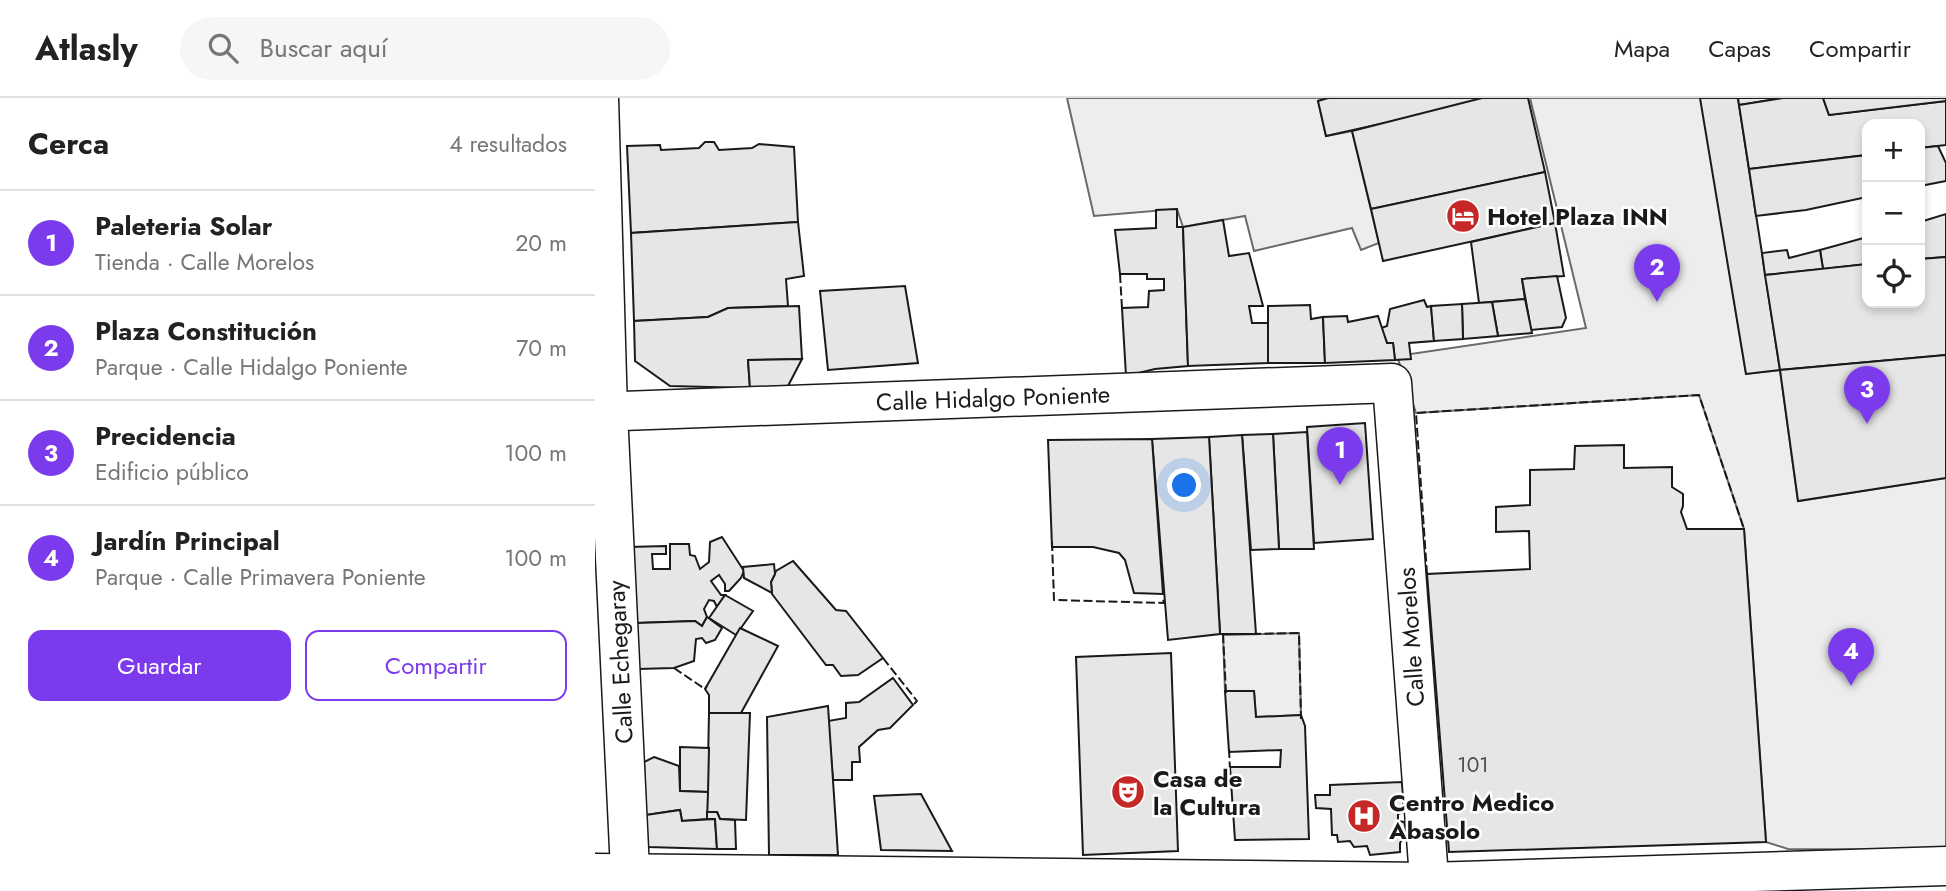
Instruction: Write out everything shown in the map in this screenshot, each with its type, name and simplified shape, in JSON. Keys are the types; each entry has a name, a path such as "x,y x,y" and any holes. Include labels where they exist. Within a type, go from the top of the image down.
{"street":[{"name":"Calle Echegaray","path":"599,98 601,412 619,879"},
{"name":"Calle Hidalgo Poniente","path":"601,412 1392,383"},
{"name":"Calle Morelos","path":"1392,383 1430,886"},
{"path":"619,879 1430,886 1946,866"}],"shaded area":[{"path":"1067,98 1328,98 1318,101 1326,136 1352,131 1379,243 1361,250 1352,228 1254,251 1245,216 1183,227 1177,209 1094,216"},
{"path":"1530,98 1701,98 1746,374 1780,370 1798,501 1946,478 1946,850 1788,849 1766,842 1744,529 1699,395 1416,413 1397,356 1586,328"},
{"path":"1299,633 1301,715 1256,717 1254,691 1225,691 1223,635"}],"building":[{"path":"1328,98 1481,98 1480,102 1326,136 1318,101"},
{"path":"1482,98 1528,98 1545,172 1371,209 1352,131"},
{"path":"1700,98 1738,98 1780,370 1746,374"},
{"path":"1738,98 1783,98 1739,105"},
{"path":"1783,98 1823,98 1829,115 1946,101 1946,145 1925,147 1925,119 1862,119 1862,156 1749,169 1739,105"},
{"path":"1823,98 1946,98 1946,101 1829,115"},
{"path":"705,142 714,142 719,150 752,148 759,144 794,147 798,222 631,233 627,146 660,145 661,150 699,148"},
{"path":"1938,146 1946,163 1946,181 1925,185 1925,147"},
{"path":"1862,156 1862,198 1806,210 1756,216 1749,169"},
{"name":"Hotel Plaza INN","path":"1545,172 1555,223 1383,261 1371,209"},
{"path":"1177,209 1177,227 1183,227 1188,366 1155,369 1126,376 1122,308 1148,307 1149,291 1164,290 1164,279 1147,279 1147,274 1120,274 1115,230 1156,228 1156,210"},
{"path":"1946,214 1946,257 1925,259 1925,220"},
{"path":"1223,220 1229,256 1249,253 1263,306 1249,306 1252,323 1268,323 1268,363 1188,366 1183,227"},
{"path":"798,222 804,276 786,279 788,306 728,308 708,317 634,321 631,233"},
{"path":"1555,223 1564,276 1522,279 1525,299 1479,303 1471,242"},
{"path":"1862,238 1862,265 1823,269 1820,250"},
{"path":"1787,250 1789,258 1820,250 1823,269 1765,275 1762,253"},
{"path":"1946,257 1946,355 1780,370 1765,275 1862,265 1862,308 1925,308 1925,259"},
{"path":"1557,276 1566,318 1562,327 1531,330 1522,279"},
{"path":"905,286 918,363 828,370 820,291"},
{"path":"1525,299 1532,333 1498,336 1492,302"},
{"path":"1424,300 1427,307 1431,306 1434,341 1409,343 1411,359 1395,360 1393,343 1387,343 1381,328 1387,326 1390,309"},
{"path":"1492,302 1498,336 1463,339 1462,304"},
{"path":"1462,304 1463,339 1434,341 1431,306"},
{"path":"1310,305 1311,319 1323,317 1325,363 1268,363 1268,306"},
{"path":"799,306 802,359 748,360 750,388 670,386 635,361 634,321 708,317 728,308"},
{"path":"1347,316 1348,322 1378,316 1387,343 1393,343 1395,360 1325,363 1323,317"},
{"path":"1946,355 1946,478 1798,501 1780,370"},
{"path":"802,359 788,386 750,388 748,360"},
{"path":"1365,423 1373,539 1314,543 1307,427"},
{"path":"1307,432 1314,549 1279,549 1273,434"},
{"path":"1273,434 1279,549 1251,550 1242,435"},
{"path":"1242,435 1256,634 1220,634 1209,437"},
{"path":"1209,437 1220,634 1168,640 1152,439"},
{"path":"1152,439 1163,594 1134,593 1125,560 1119,553 1093,547 1052,547 1048,440"},
{"path":"1624,445 1624,468 1672,467 1672,487 1683,494 1681,512 1687,529 1744,529 1766,842 1449,852 1427,574 1530,569 1529,531 1496,532 1496,507 1530,505 1530,470 1574,469 1575,446"},
{"path":"722,537 744,571 729,591 725,591 725,584 719,575 711,581 721,595 725,595 717,607 714,601 709,600 704,609 707,617 702,626 695,621 637,623 628,547 666,546 666,554 652,554 653,569 670,569 670,544 689,544 690,555 695,556 700,569 709,562 710,542"},
{"path":"793,561 836,610 846,611 883,658 858,675 841,676 833,665 826,665 772,594 771,582 776,571"},
{"path":"774,564 772,593 744,578 743,567"},
{"path":"725,595 753,611 736,635 709,618"},
{"path":"707,617 722,628 715,640 706,643 702,638 696,639 694,661 674,668 638,669 637,623 695,621 702,626"},
{"path":"740,628 778,646 741,713 709,713 709,695 705,689"},
{"name":"Casa de la Cultura","path":"1171,653 1178,851 1083,855 1076,657"},
{"path":"893,678 913,705 890,728 878,730 859,747 860,762 852,762 852,780 833,780 828,721 846,718 846,703 859,702"},
{"path":"1225,691 1254,691 1256,717 1301,715 1305,726 1309,839 1235,840 1230,767 1280,767 1281,750 1229,752"},
{"path":"828,706 838,855 769,855 767,717"},
{"path":"709,713 750,713 746,820 720,819 717,812 707,812"},
{"path":"680,747 709,748 708,792 680,791"},
{"path":"654,757 679,766 680,791 708,792 707,819 682,821 680,810 646,815 644,762"},
{"name":"Centro Medico Abasolo","path":"1402,782 1404,812 1398,814 1398,821 1404,822 1406,829 1400,843 1400,852 1370,855 1367,846 1354,847 1350,841 1338,842 1337,835 1332,835 1331,809 1316,808 1315,795 1330,795 1330,785"},
{"path":"921,794 952,851 881,850 874,796"},
{"path":"680,810 682,821 715,819 717,849 648,847 646,815"},
{"path":"707,812 717,812 720,819 735,820 736,849 717,849 715,819 707,819"}],"fence":[{"path":"1120,274 1122,308"},
{"path":"1427,574 1416,413 1699,395 1744,529"},
{"path":"1052,542 1054,600 1164,603 1163,599"},
{"path":"1252,634 1299,633 1301,719"},
{"path":"1226,693 1223,634 1227,634"},
{"path":"883,658 917,701 913,705"},
{"path":"674,668 705,689 707,686"},
{"path":"1229,749 1230,770"}],"place":[{"name":"Hotel Plaza INN","path":"1463,216"},
{"name":"Plaza Constitución","path":"1657,302"},
{"name":"Precidencia","path":"1867,424"},
{"name":"Paleteria Solar","path":"1340,485"},
{"name":"Jardín Principal","path":"1851,686"},
{"name":"Casa de la Cultura","path":"1128,792"},
{"name":"Centro Medico Abasolo","path":"1364,816"}]}
